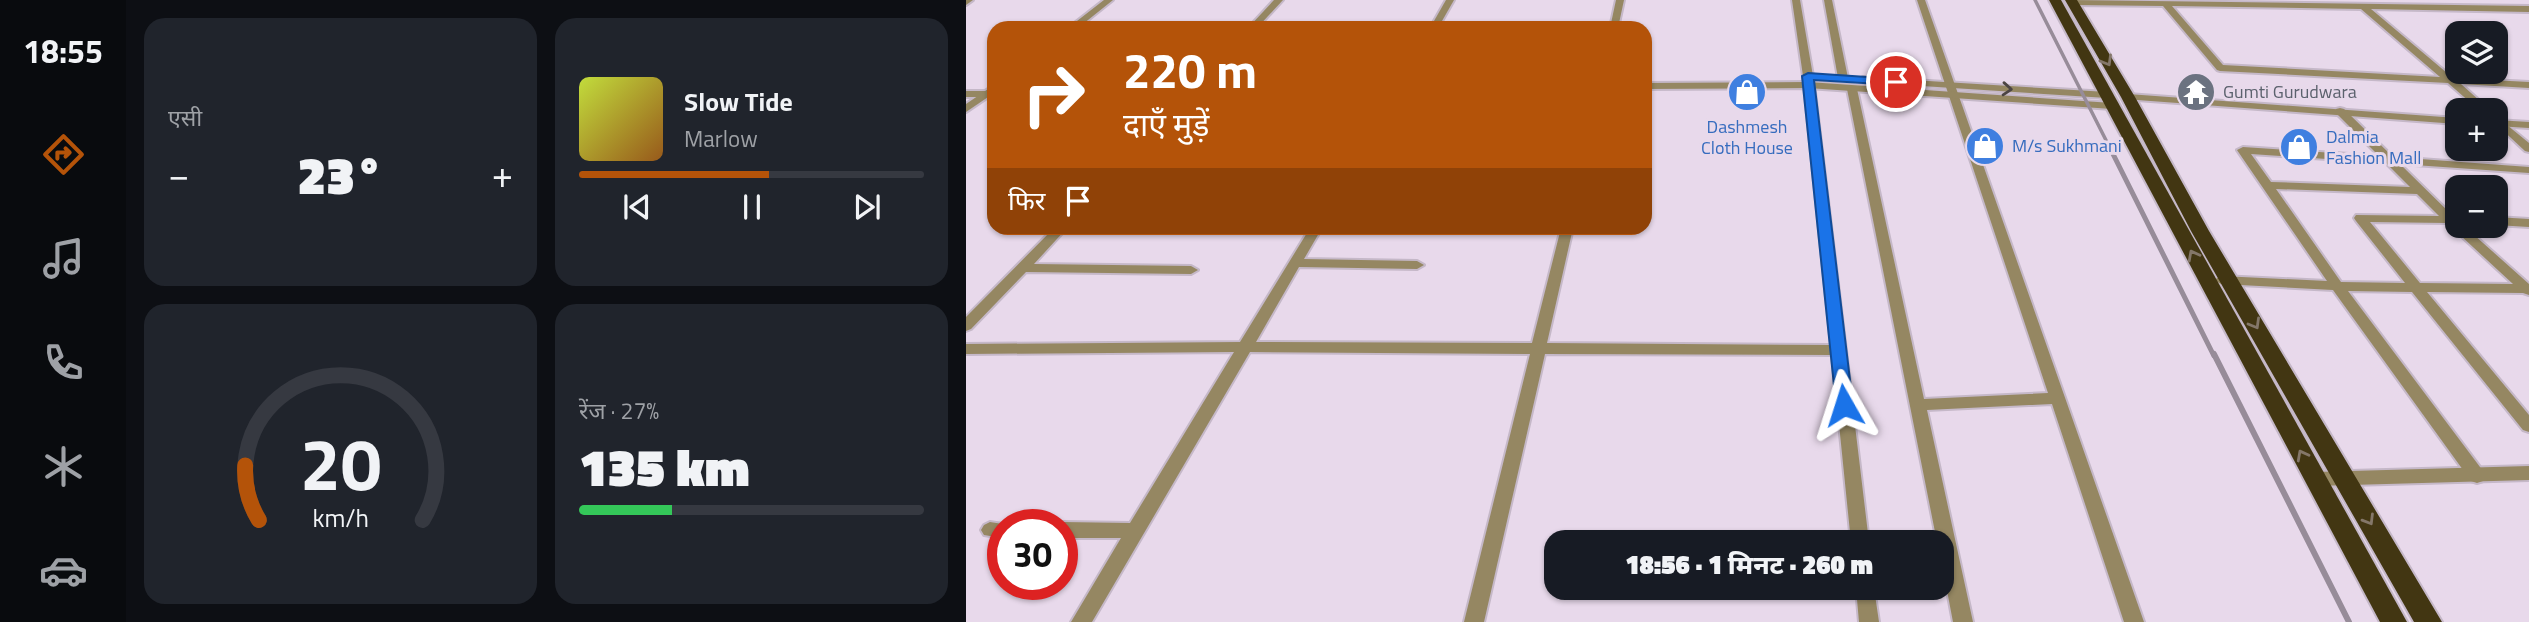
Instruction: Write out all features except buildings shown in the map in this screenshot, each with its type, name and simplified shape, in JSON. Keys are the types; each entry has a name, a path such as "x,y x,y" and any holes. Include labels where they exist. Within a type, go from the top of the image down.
{"highway":[{"path":"2066,1 2120,101 2206,279 2394,622"},
{"path":"2120,101 2230,281 2429,622"}],"street":[{"path":"1081,21 1109,0"},
{"path":"1259,21 1279,0"},
{"path":"1438,21 1450,0"},
{"path":"1616,21 1620,0"},
{"path":"1796,0 1808,81 1859,530"},
{"path":"1828,0 1963,622"},
{"path":"1921,0 2133,622"},
{"path":"2355,0 2445,76"},
{"path":"2503,0 2517,9"},
{"path":"2066,1 2529,9"},
{"path":"2164,2 2220,68 2445,82"},
{"path":"1652,79 1847,83 2120,101 2340,111 2369,117 2445,120"},
{"path":"1652,86 1808,81"},
{"path":"2454,84 2471,98"},
{"path":"2503,84 2529,85"},
{"path":"966,86 987,89"},
{"path":"966,94 987,91"},
{"path":"966,109 987,94"},
{"path":"2120,101 2350,120 2369,117"},
{"path":"2340,111 2445,213"},
{"path":"2508,123 2529,125"},
{"path":"2508,131 2529,149"},
{"path":"2477,477 2337,286 2243,150 2529,170"},
{"path":"2267,185 2421,191"},
{"path":"2445,220 2360,218 2529,426"},
{"path":"2508,222 2529,223"},
{"path":"966,326 1054,235"},
{"path":"1081,622 1312,235"},
{"path":"1474,622 1565,235"},
{"path":"2472,238 2528,290"},
{"path":"1296,263 1417,265"},
{"path":"1022,268 1191,270"},
{"path":"2206,279 2337,286 2528,290"},
{"path":"966,349 1245,347 1838,350"},
{"path":"1918,405 2056,398"},
{"path":"2315,479 2477,477 2529,473"},
{"path":"1078,530 1135,531"},
{"path":"1867,600 1869,622"}],"railway":[{"path":"2035,0 2113,154"},
{"path":"2113,154 2214,356"},
{"path":"2214,354 2349,622"}],"place":[{"name":"Dashmesh Cloth House","path":"1747,92"},
{"name":"Gumti Gurudwara","path":"2196,92"},
{"name":"M/s Sukhmani","path":"1985,146"},
{"name":"Dalmia Fashion Mall","path":"2299,147"}],"route":[{"path":"1844,405 1808,76 1896,82"}]}
